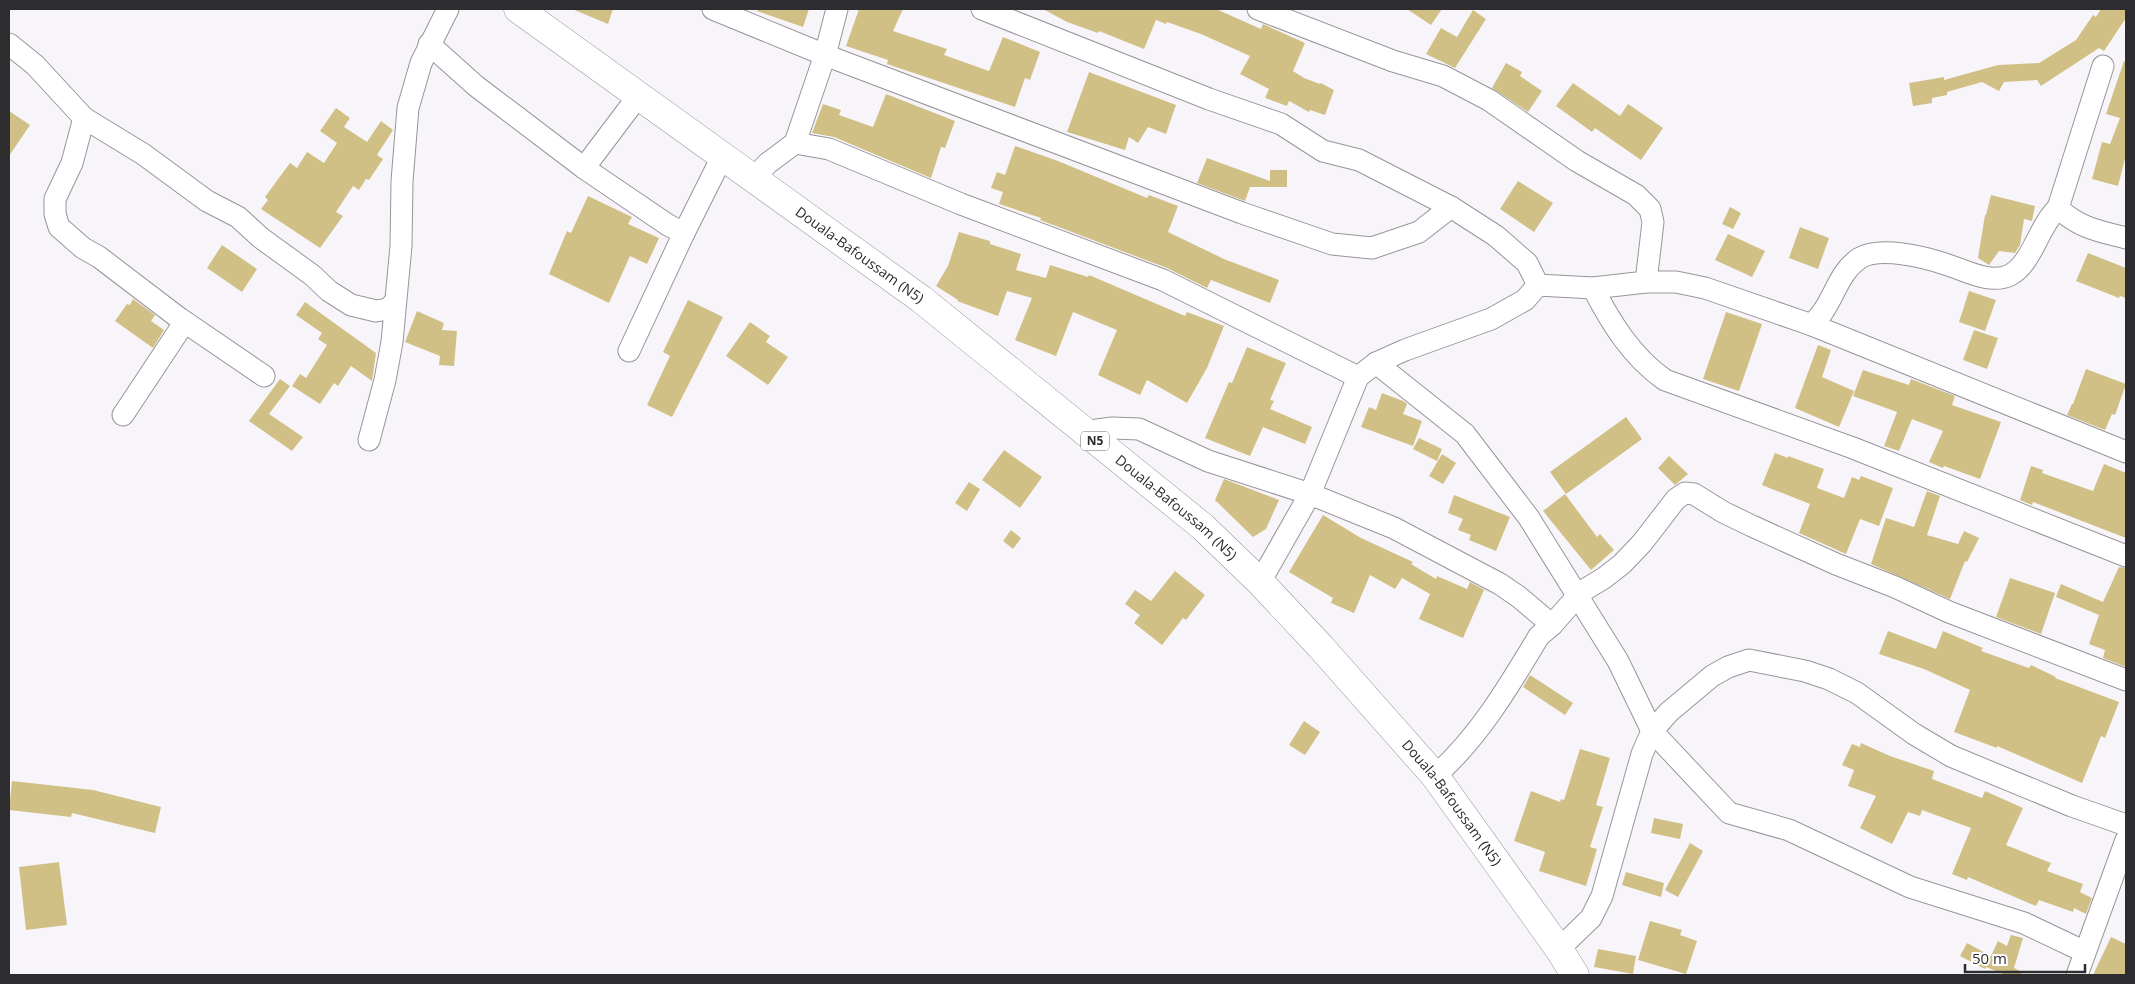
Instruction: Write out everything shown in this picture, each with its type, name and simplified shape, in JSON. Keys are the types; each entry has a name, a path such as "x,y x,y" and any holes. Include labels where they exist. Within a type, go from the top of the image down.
{"highway":[{"name":"Douala-Bafoussam (N5)","path":"518,9 921,299 1083,432 1203,527 1260,582 1436,776 1559,949 1575,975"}],"street":[{"path":"369,440 385,380 392,342 401,246 402,181 408,108 414,84 429,44 448,9"},
{"path":"713,9 825,55 1257,218 1332,244 1372,248 1420,232 1451,206"},
{"path":"754,178 768,163 795,143 825,55 837,9"},
{"path":"982,9 1209,99 1281,124 1323,151 1359,160 1451,206 1496,236 1527,263 1538,285"},
{"path":"1258,9 1393,61 1443,76 1489,100 1577,161 1636,195 1650,209 1653,222 1646,282"},
{"path":"9,44 35,65 84,118 143,154 207,201 238,217 261,238 312,275 329,291 352,305 376,310 388,309 395,302"},
{"path":"429,44 476,86 584,168 668,225 684,233"},
{"path":"1812,325 1825,310 1846,269 1861,257 1880,251 1921,258 1999,280 2012,274 2022,263 2050,215 2058,208 2103,66"},
{"path":"584,168 639,95"},
{"path":"84,118 72,163 55,199 55,214 59,227 83,248 115,268 179,318 264,376"},
{"path":"795,143 829,149 961,204 1163,280 1358,377"},
{"path":"629,351 722,157"},
{"path":"2058,208 2070,219 2087,228 2126,238"},
{"path":"1538,285 1593,288 1646,282 1676,282 1704,288 1812,325 2126,452"},
{"path":"1260,582 1310,494 1358,377 1376,363 1405,350 1491,319 1525,300 1538,285"},
{"path":"1593,288 1626,341 1653,372 1665,380 1853,448 2126,556"},
{"path":"123,415 184,323 179,318"},
{"path":"1376,363 1465,434 1529,518 1618,661 1652,731 1729,813 1789,830 1910,887 2024,924 2086,952"},
{"path":"1083,432 1112,428 1139,429 1208,461 1310,494 1394,528 1462,563 1519,597 1552,625"},
{"path":"1436,776 1453,760 1485,720 1539,636 1552,625 1576,596 1622,564 1642,543 1676,499 1684,493 1694,494 1722,512 1752,526 1836,564 1895,587 1948,612 2126,680"},
{"path":"1559,949 1591,918 1602,896 1642,754 1652,731 1669,712 1712,676 1728,667 1749,660 1829,679 1858,693 1914,734 1951,756 2072,806 2126,825"},
{"path":"2077,975 2126,840"}],"building":[{"path":"572,9 613,9 608,24"},
{"path":"758,9 809,9 803,27 757,11"},
{"path":"859,9 903,9 893,31 947,49 944,55 989,71 1003,37 1040,52 1030,80 1025,78 1015,107 887,64 888,60 846,46"},
{"path":"1043,9 1216,9 1261,29 1263,24 1305,43 1293,71 1304,78 1321,83 1334,90 1325,115 1310,110 1309,112 1289,101 1287,106 1265,98 1269,89 1240,74 1250,56 1201,34 1156,20 1144,49 1099,31 1098,33 1067,22"},
{"path":"1407,9 1442,9 1431,25"},
{"path":"2101,9 2126,9 2126,18 2104,51 2099,48 2041,86 2037,80 2004,82 1999,91 1982,82 1947,92 1947,95 1932,98 1932,103 1913,106 1909,83 1944,77 1944,80 1998,65 2039,63 2076,40 2093,15 2096,17"},
{"path":"1473,10 1486,19 1455,68 1426,54 1441,28 1457,37"},
{"path":"2124,61 2126,62 2126,155 2118,186 2092,179 2102,142 2110,144 2120,118 2106,114"},
{"path":"1506,63 1522,72 1520,76 1542,91 1528,112 1492,88"},
{"path":"1089,72 1176,105 1166,134 1148,127 1138,143 1129,137 1125,150 1067,132"},
{"path":"1573,83 1620,116 1628,104 1663,128 1641,160 1595,128 1592,132 1556,106"},
{"path":"886,94 955,121 945,148 941,147 931,178 834,137 812,133 823,104 841,110 839,115 873,127"},
{"path":"336,108 350,118 344,127 367,142 381,121 393,130 377,155 383,159 369,180 366,179 359,190 353,186 336,212 343,216 320,248 261,209 268,200 265,197 290,163 297,168 307,152 324,163 337,143 320,131"},
{"path":"9,111 30,125 9,156"},
{"path":"1015,146 1058,161 1147,198 1149,195 1178,206 1168,232 1224,259 1279,280 1270,303 1211,280 1207,288 1167,268 1040,220 1041,218 999,204 1003,192 991,188 997,172 1005,175"},
{"path":"1207,158 1270,181 1270,170 1287,170 1287,187 1250,187 1245,201 1197,183"},
{"path":"1518,181 1553,203 1534,232 1500,209"},
{"path":"1991,195 2035,206 2032,221 2024,219 2020,245 2015,253 1999,251 1989,265 1978,258 1985,215"},
{"path":"588,196 632,217 628,224 659,238 647,264 630,256 609,303 549,274 567,231 571,233"},
{"path":"1730,207 1741,213 1733,229 1722,224"},
{"path":"1800,227 1829,238 1818,269 1789,258"},
{"path":"959,232 990,241 990,244 1021,254 1016,270 1046,278 1050,265 1088,277 1089,275 1185,316 1187,312 1224,326 1207,368 1187,403 1147,380 1140,395 1098,375 1117,330 1073,312 1056,356 1015,340 1032,298 1007,291 998,316 957,301 936,286 948,266"},
{"path":"1728,234 1765,251 1752,277 1715,260"},
{"path":"222,245 257,269 242,292 207,268"},
{"path":"2088,253 2126,268 2126,298 2120,296 2119,298 2076,281"},
{"path":"1969,291 1996,300 1985,331 1959,322"},
{"path":"133,299 155,315 151,321 164,330 153,348 115,321"},
{"path":"688,300 723,317 672,417 647,405 670,356 663,352"},
{"path":"305,302 376,353 372,381 351,366 338,386 334,383 320,404 292,386 300,374 306,378 327,345 318,339 322,333 296,315"},
{"path":"417,311 444,323 442,330 457,331 454,366 439,365 440,356 405,342"},
{"path":"1726,312 1762,324 1739,391 1703,379"},
{"path":"750,322 770,336 766,342 788,357 768,385 726,356"},
{"path":"1974,330 1998,338 1987,369 1963,360"},
{"path":"1818,345 1831,350 1822,377 1854,391 1839,427 1795,408"},
{"path":"1247,347 1286,363 1270,400 1274,401 1270,409 1312,427 1305,444 1263,427 1250,456 1205,438 1229,382 1232,383"},
{"path":"2086,369 2126,384 2115,415 2112,414 2105,430 2067,415"},
{"path":"1863,370 1909,385 1911,379 1955,396 1952,405 2001,422 1980,479 1929,462 1943,431 1912,419 1899,451 1884,446 1897,412 1853,396"},
{"path":"280,379 290,386 269,414 303,437 292,451 249,421"},
{"path":"1382,393 1403,401 1407,404 1403,414 1422,421 1413,446 1361,427 1369,407 1376,410"},
{"path":"1626,417 1642,439 1566,494 1550,472"},
{"path":"1419,438 1442,449 1437,461 1413,449"},
{"path":"1004,450 1042,477 1020,508 982,480"},
{"path":"1775,453 1824,469 1817,488 1844,498 1852,477 1859,480 1861,476 1893,488 1879,526 1860,519 1846,554 1799,533 1810,504 1762,485"},
{"path":"1442,454 1456,463 1443,484 1429,476"},
{"path":"1669,456 1688,474 1675,485 1658,468"},
{"path":"2104,464 2126,473 2126,538 2033,502 2032,505 2020,500 2031,466 2043,470 2042,473 2093,491"},
{"path":"1224,479 1279,500 1266,529 1253,537 1215,500"},
{"path":"969,482 980,489 967,511 955,503"},
{"path":"1927,491 1940,496 1927,535 1958,544 1964,531 1979,538 1967,562 1965,561 1950,599 1871,564 1886,518 1914,527"},
{"path":"1565,494 1597,537 1600,534 1614,550 1591,570 1543,511"},
{"path":"1454,495 1510,517 1496,551 1469,540 1471,535 1458,530 1463,519 1448,513"},
{"path":"1323,515 1361,538 1413,562 1411,564 1436,579 1437,576 1467,589 1470,582 1490,593 1484,590 1463,638 1419,619 1430,594 1402,578 1395,589 1370,575 1354,613 1331,603 1333,598 1289,572"},
{"path":"1011,530 1021,538 1013,549 1003,541"},
{"path":"2119,567 2126,568 2126,667 2103,658 2105,650 2089,644 2099,615 2056,597 2061,584 2103,602"},
{"path":"1175,571 1205,595 1186,620 1183,618 1162,645 1134,623 1140,615 1125,604 1135,590 1151,601"},
{"path":"2010,578 2055,593 2041,634 1996,617"},
{"path":"1888,631 1936,649 1943,631 1983,648 1981,651 2029,668 2031,665 2055,678 2119,702 2105,738 2101,736 2082,783 1997,746 1997,748 1954,732 1970,690 1924,669 1879,654"},
{"path":"1530,675 1573,703 1565,715 1523,687"},
{"path":"1304,721 1320,732 1305,755 1289,745"},
{"path":"1861,743 1890,756 1934,771 1932,779 1982,798 1985,791 2023,808 2006,845 2051,863 2047,871 2083,884 2080,892 2092,898 2086,914 2074,908 2073,912 2039,900 2036,906 1968,877 1967,880 1952,874 1971,828 1922,810 1920,816 1908,812 1892,844 1860,828 1876,796 1848,786 1854,770 1842,765 1852,744 1860,747"},
{"path":"1580,749 1610,758 1596,805 1603,807 1590,847 1597,849 1586,886 1539,871 1545,852 1514,841 1531,791 1560,802 1561,799 1564,800"},
{"path":"12,781 93,790 161,807 155,833 72,813 71,817 9,810"},
{"path":"1654,818 1683,824 1680,839 1651,833"},
{"path":"1690,843 1703,851 1678,897 1665,890"},
{"path":"59,862 67,925 26,930 19,867"},
{"path":"1626,872 1664,883 1661,897 1622,885"},
{"path":"1650,921 1682,930 1680,935 1697,941 1686,974 1638,960"},
{"path":"2011,935 2023,938 2014,968 2022,972 2020,975 2006,975 1986,967 1985,969 1960,956 1967,943 1991,956 1998,941 2007,946"},
{"path":"2111,937 2126,944 2126,975 2093,975"},
{"path":"1598,949 1636,956 1633,974 1594,967"}]}
